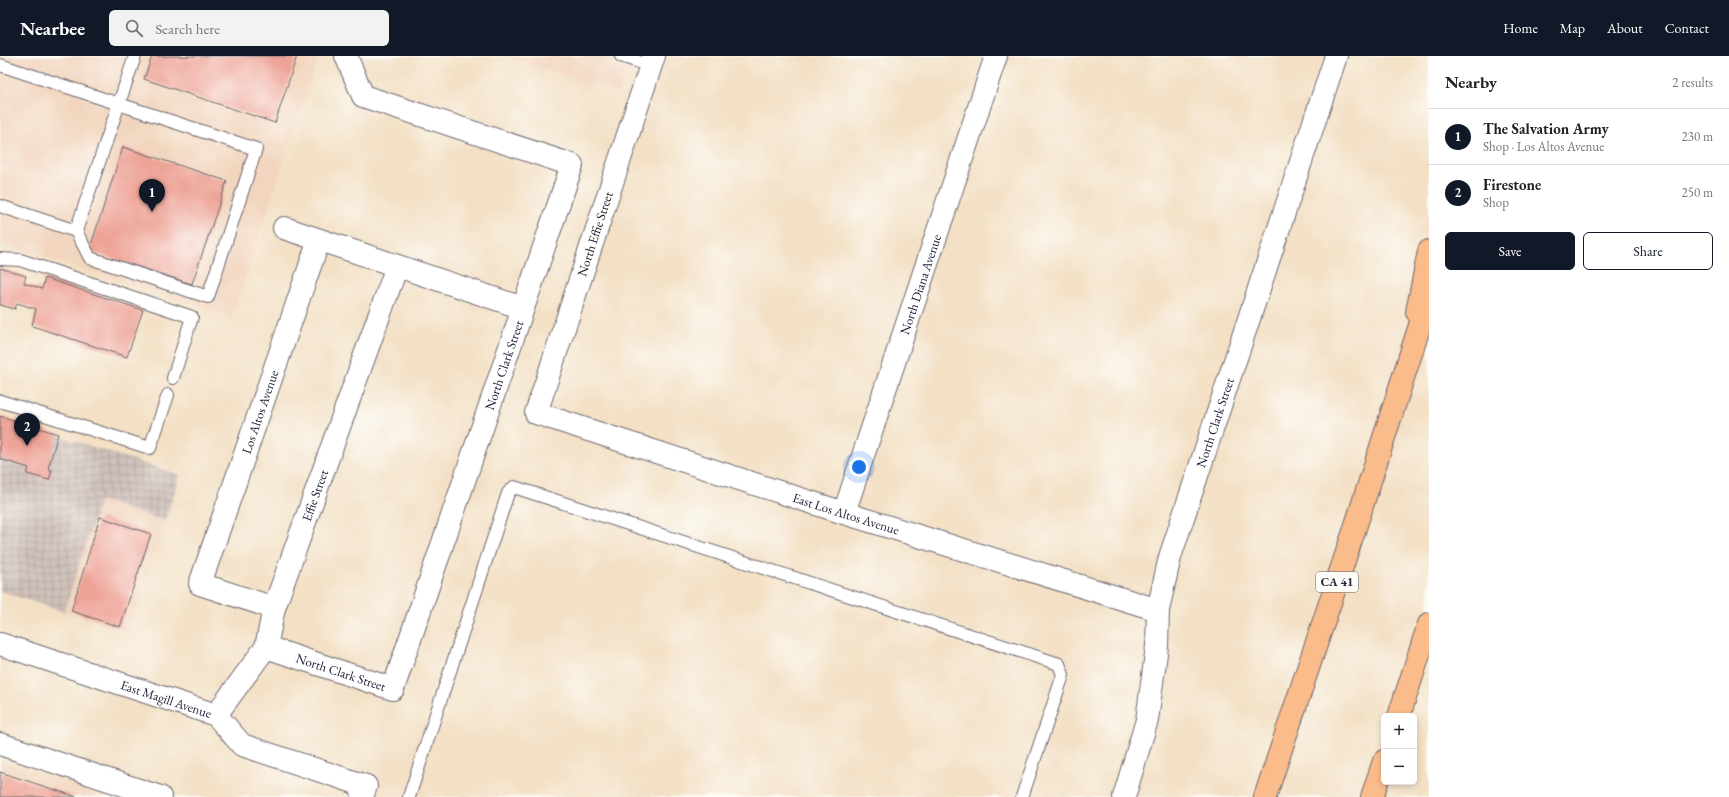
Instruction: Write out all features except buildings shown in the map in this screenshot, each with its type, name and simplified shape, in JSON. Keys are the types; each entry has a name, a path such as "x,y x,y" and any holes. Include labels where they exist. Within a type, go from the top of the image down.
{"highway":[{"path":"1407,366 1429,251"},
{"name":"CA 41","path":"1265,797 1429,297"},
{"path":"1400,713 1429,624"},
{"path":"1372,797 1381,770"}],"street":[{"name":"North Clark Street","path":"266,647 393,688 572,165 363,96 346,56"},
{"name":"North Diana Avenue","path":"844,513 996,56"},
{"name":"North Clark Street","path":"1124,797 1147,720 1157,646 1158,610 1172,550 1336,56"},
{"name":"North Effie Street","path":"536,413 653,61"},
{"path":"284,228 523,308"},
{"name":"Los Altos Avenue","path":"274,608 200,584 320,240"},
{"name":"Effie Street","path":"216,715 266,647 274,608 397,266"},
{"name":"East Los Altos Avenue","path":"536,413 844,513 1158,610"},
{"name":"East Magill Avenue","path":"0,644 216,715 242,745 364,792"},
{"path":"0,744 160,797"}],"lane":[{"path":"76,231 135,56"},
{"path":"621,56 653,61"},
{"path":"0,65 256,149 208,297 90,258 76,231 0,206"},
{"path":"0,259 20,260 192,317 173,378"},
{"path":"0,401 150,448 168,395"},
{"path":"409,797 508,493 514,487 1059,664 1063,674 1022,797"}],"shaded area":[{"path":"8,56 319,56 232,317 0,243 0,81"},
{"path":"503,56 630,56 618,93"},
{"path":"0,417 180,475 165,521 100,500 64,612 0,591"},
{"path":"100,500 165,521 129,632 64,612"},
{"path":"0,761 79,786 111,797 0,797"}],"place":[{"name":"The Salvation Army","path":"152,212"},
{"name":"Firestone","path":"27,446"}]}
